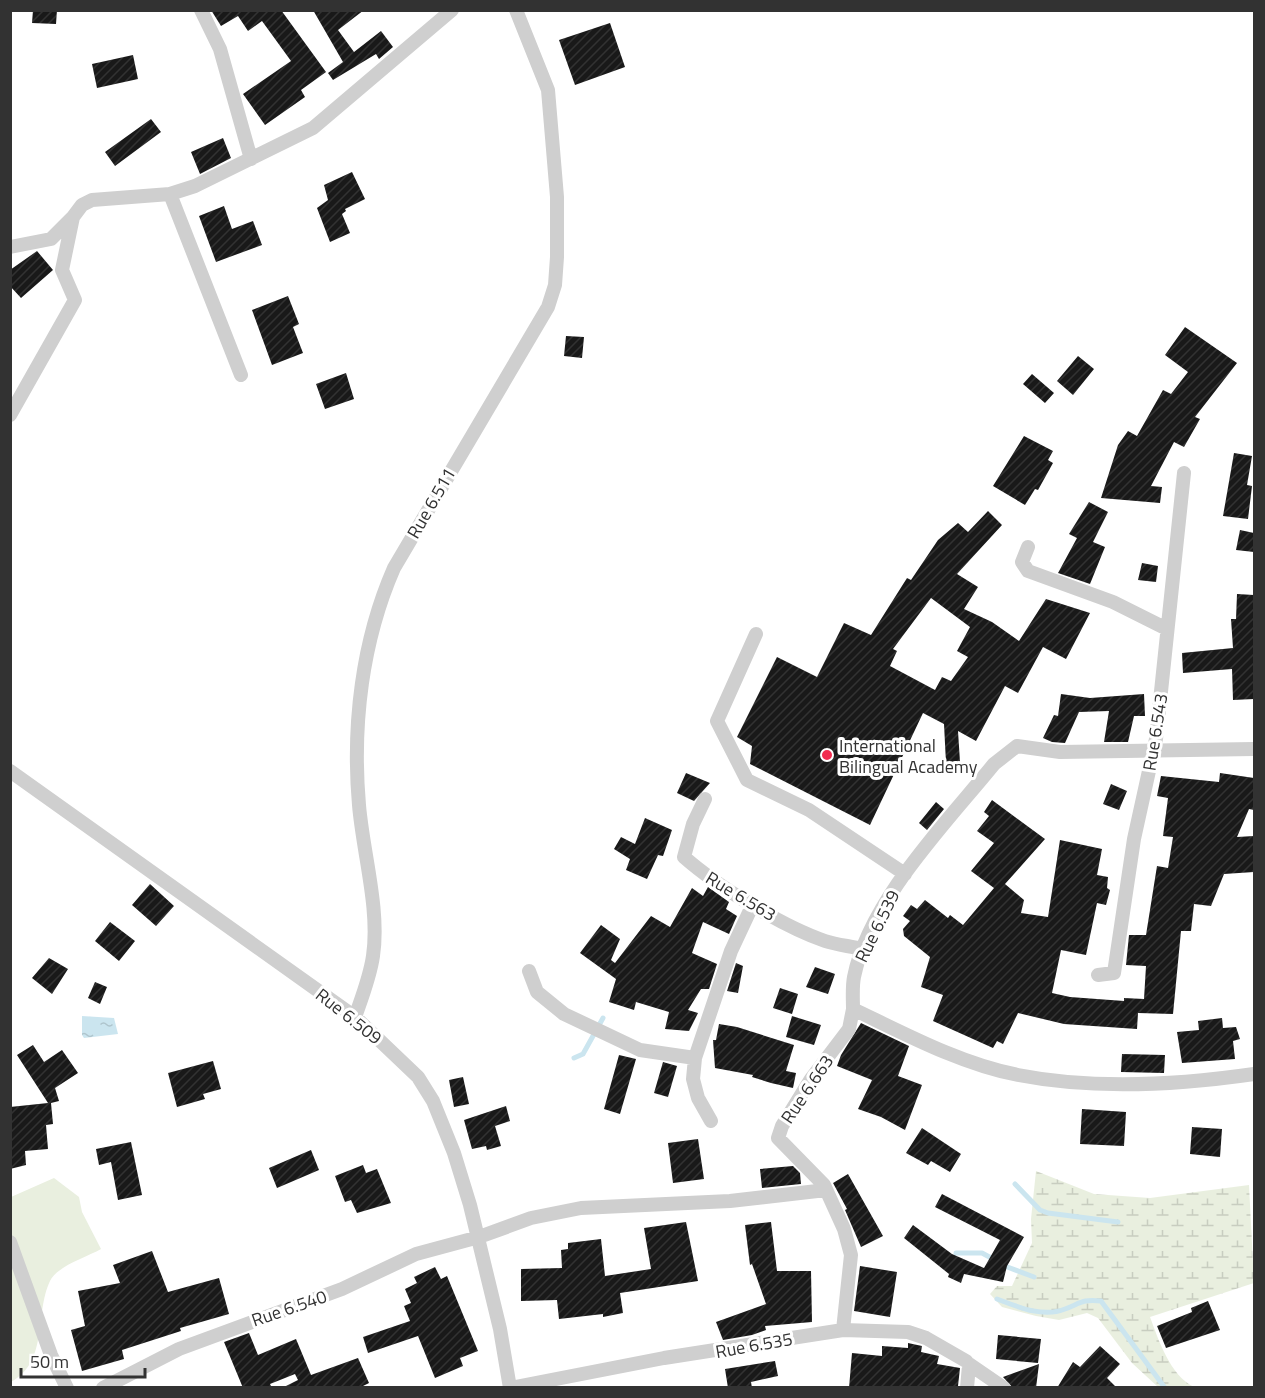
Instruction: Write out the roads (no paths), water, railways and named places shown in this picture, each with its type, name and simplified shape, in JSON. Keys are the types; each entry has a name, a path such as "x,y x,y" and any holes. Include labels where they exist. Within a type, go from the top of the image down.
{"street":[{"path":"201,10 220,49 251,159"},
{"path":"10,247 51,239 82,205 92,200 170,194 195,186 313,128 452,10"},
{"name":"Rue 6.511","path":"355,1017 368,981 373,954 374,927 358,803 357,740 364,672 380,601 394,568 548,307 555,285 557,197 548,90 516,10"},
{"path":"170,194 241,375"},
{"path":"10,415 75,300 62,270 73,217"},
{"name":"Rue 6.543","path":"1098,975 1114,973 1134,839 1154,752 1184,473"},
{"path":"1028,547 1022,562 1028,571 1113,602 1167,629"},
{"path":"756,634 717,721 747,780 809,810 905,874"},
{"name":"Rue 6.539","path":"853,1009 853,979 862,949 893,890 994,764 1017,746 1060,752 1254,749"},
{"name":"Rue 6.509","path":"10,771 355,1017 418,1077 434,1101 454,1153 479,1237 510,1387"},
{"name":"Rue 6.563","path":"705,799 693,824 684,857 700,871 753,904 826,941 862,949"},
{"path":"711,1121 698,1098 693,1078 695,1058 731,951 753,904"},
{"path":"529,971 537,992 564,1014 640,1050 695,1058"},
{"path":"853,1009 973,1062 1018,1075 1067,1081 1158,1084 1254,1074"},
{"name":"Rue 6.663","path":"843,1330 851,1255 844,1229 826,1190 813,1172 779,1139 779,1133 811,1079 849,1029 853,1009"},
{"name":"Rue 6.540","path":"103,1388 156,1359 221,1332 342,1289 416,1254 479,1237 531,1218 581,1208 730,1201 826,1190"},
{"path":"10,1242 51,1355 67,1388"},
{"name":"Rue 6.535","path":"510,1387 664,1358 843,1330 908,1332 926,1338 1004,1388"},
{"path":"967,1388 969,1364"}],"water":[{"path":"82,1016 114,1018 118,1034 84,1038"}],"waterway":[{"path":"574,1058 583,1054 603,1018"},
{"path":"1015,1184 1040,1210 1048,1213 1118,1222"},
{"path":"956,1253 982,1253 995,1260"},
{"path":"1002,1265 1034,1277"},
{"path":"997,1299 1039,1312 1057,1311 1085,1301 1101,1301 1165,1388"}],"place":[{"name":"International Bilingual Academy","path":"827,755"}]}
